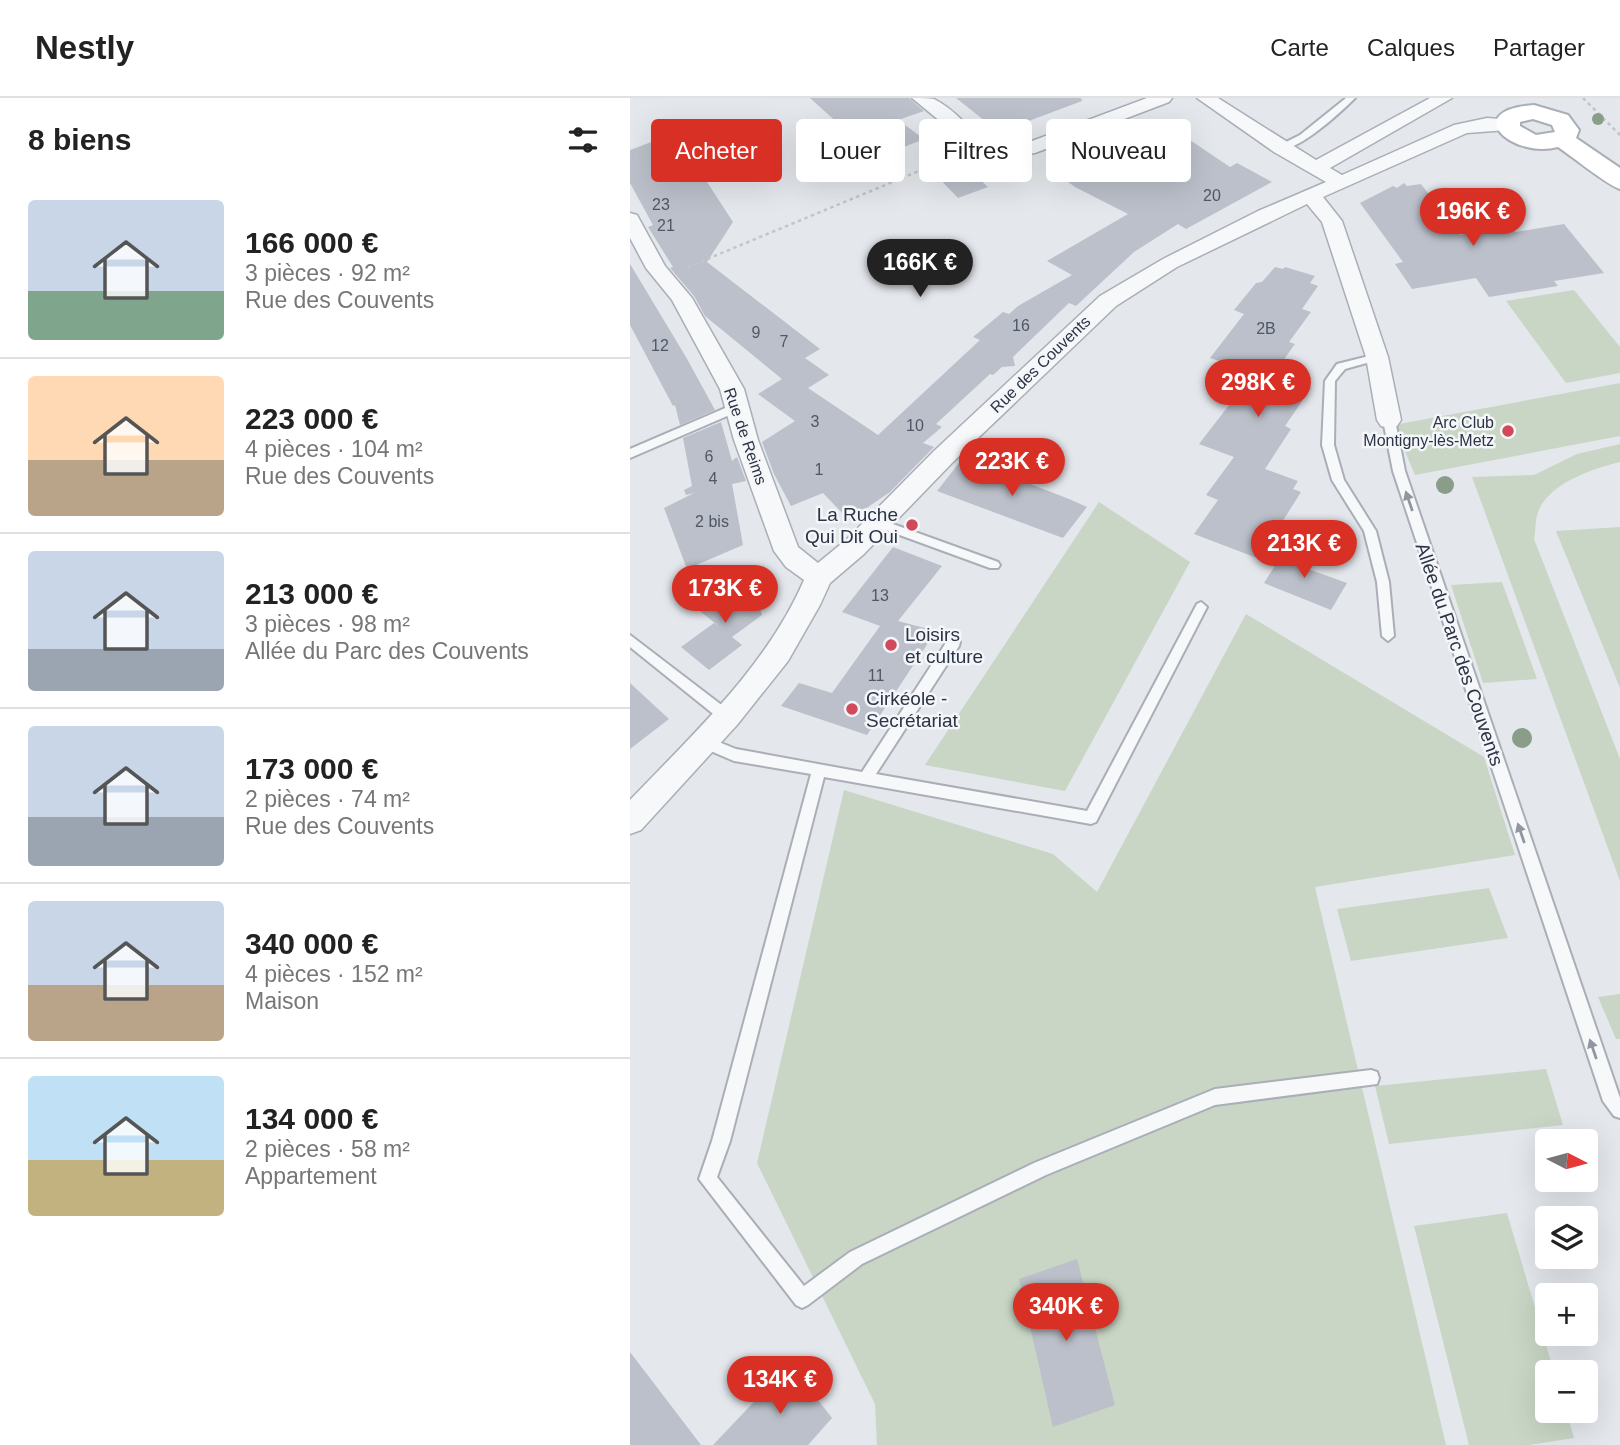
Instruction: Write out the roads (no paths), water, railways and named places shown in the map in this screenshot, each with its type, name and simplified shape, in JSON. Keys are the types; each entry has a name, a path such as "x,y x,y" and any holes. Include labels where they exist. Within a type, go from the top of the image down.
{"street":[{"path":"921,98 982,146 993,152 1007,153 1028,149 1163,98"},
{"path":"1206,98 1281,148 1342,183"},
{"path":"1316,168 1443,98"},
{"path":"1534,105 1560,120 1567,130 1561,139 1546,143 1527,141 1512,133 1507,124 1512,116 1534,105"},
{"name":"Rue des Couvents","path":"630,821 727,717 778,653 807,605 819,577 879,523 943,457 1108,301 1136,281 1265,215 1434,142 1455,129 1469,124 1507,124"},
{"path":"1561,139 1599,163 1620,181"},
{"name":"Allée du Parc des Couvents","path":"1311,196 1332,221 1377,357 1389,420"},
{"name":"Rue de Reims","path":"630,219 648,266 681,298 725,377 786,551 819,577"}],"lane":[{"path":"1281,148 1304,137 1351,98"},
{"path":"1377,357 1340,366 1330,381 1328,445 1338,480 1370,531 1383,582 1388,636"},
{"path":"630,454 737,407"},
{"name":"Allée du Parc des Couvents","path":"1389,420 1402,481 1611,1101 1620,1110"},
{"path":"879,523 994,565"},
{"path":"704,742 734,755 1090,818 1201,607"},
{"path":"630,640 727,717"},
{"path":"866,778 954,642"},
{"path":"819,770 721,1141 708,1179 802,1299 856,1258 1040,1169 1215,1097 1371,1078"}],"place":[{"name":"Arc Club Montigny-lès-Metz","path":"1508,431"},
{"name":"La Ruche Qui Dit Oui","path":"912,525"},
{"name":"Loisirs et culture","path":"891,645"},
{"name":"Cirkéole - Secrétariat","path":"852,709"}]}
